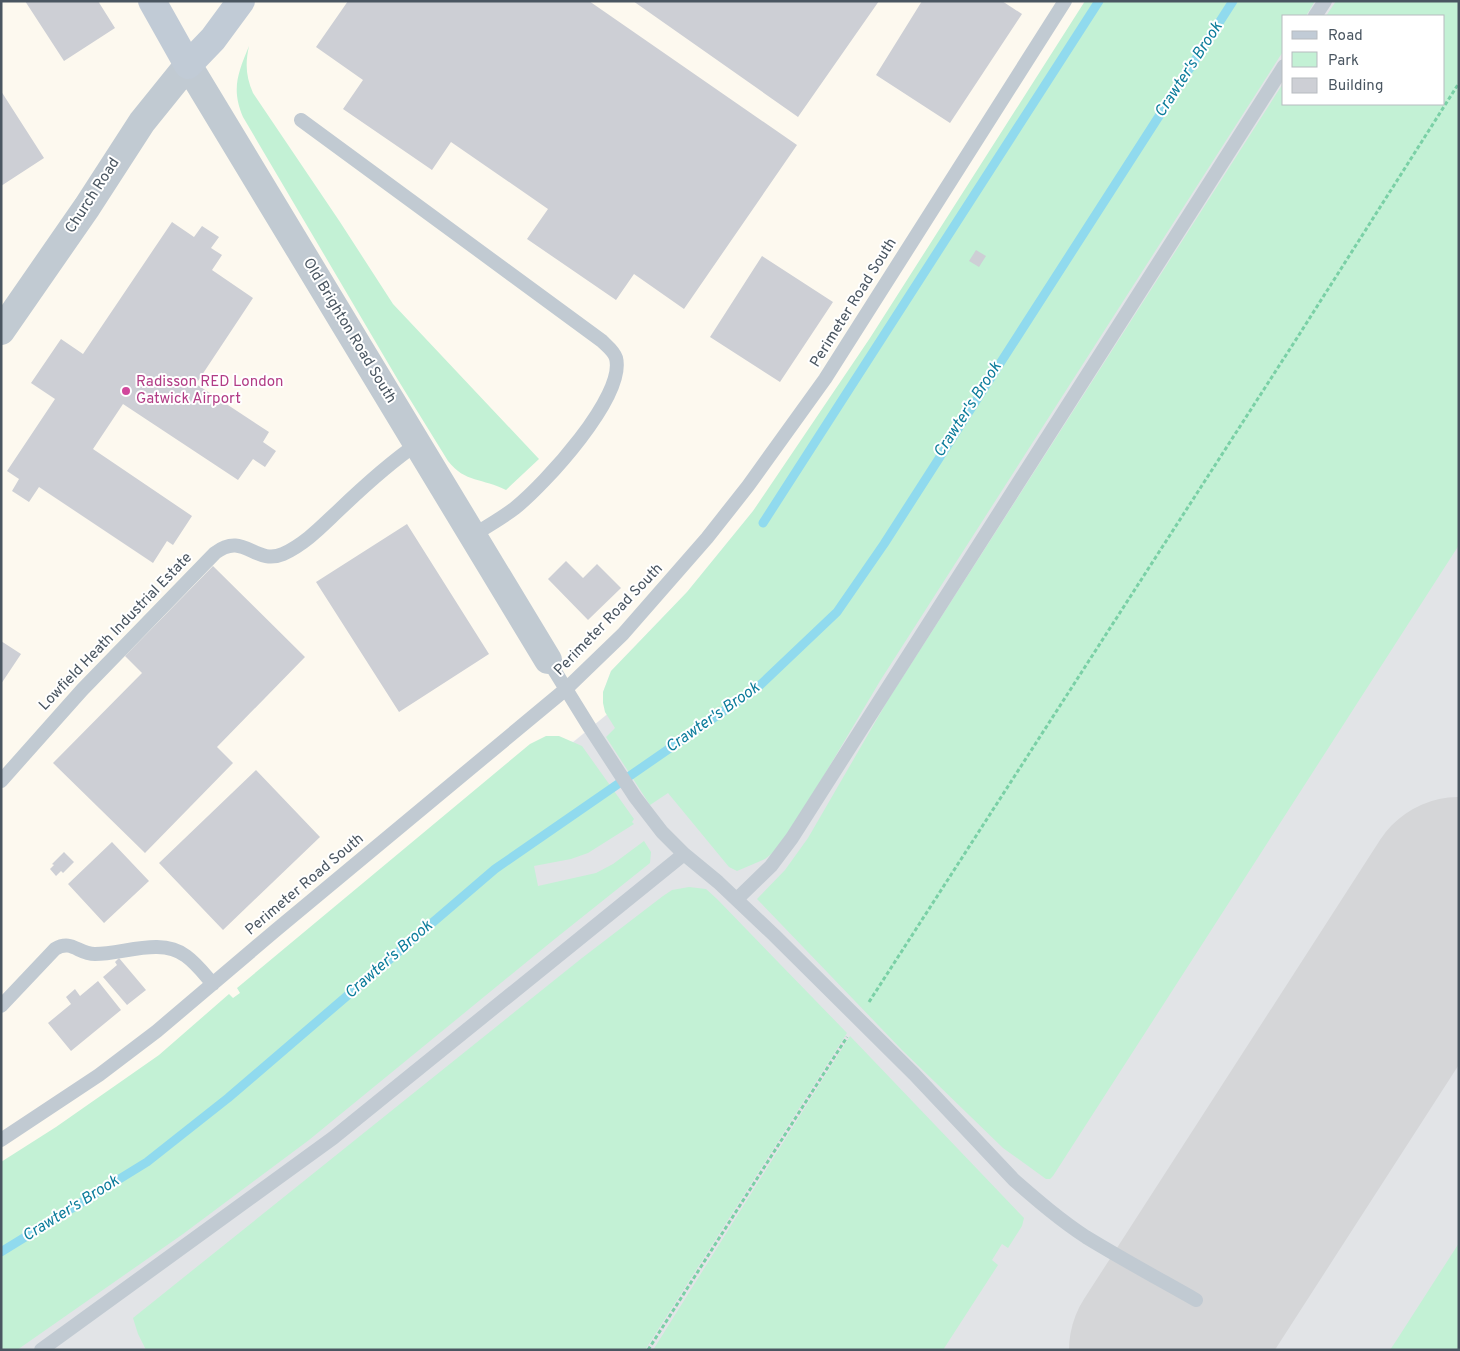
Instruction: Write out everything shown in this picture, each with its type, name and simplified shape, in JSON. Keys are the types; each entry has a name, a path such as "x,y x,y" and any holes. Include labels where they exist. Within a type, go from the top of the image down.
{"street":[{"name":"Old Brighton Road South","path":"152,1 188,65 548,660"},
{"path":"188,65 212,39 241,1"},
{"name":"Church Road","path":"1,331 87,207 142,122 188,65"}],"lane":[{"name":"Perimeter Road South","path":"1,1140 131,1052 566,689 623,634 707,538 826,380 1064,1"},
{"path":"1317,15 1325,1"},
{"path":"737,899 771,866 792,838 1282,69"},
{"path":"301,120 602,341 616,356 615,374 605,400 588,428 564,459 516,507 473,535"},
{"name":"Lowfield Heath Industrial Estate","path":"1,782 76,696 215,553 225,546 236,544 263,556 273,557 293,549 309,537 382,470 417,444"},
{"path":"548,660 635,797 662,832 684,854 737,899 859,1019 1014,1180 1086,1236 1196,1300"},
{"path":"41,1350 333,1138 684,854"},
{"path":"1,1006 55,950 66,945 82,952 95,954 156,947 173,949 186,956 214,984"}],"path":[{"path":"648,1350 1459,83"}],"shaded area":[{"path":"1,1 1091,1 1024,106 789,461 753,511 687,592 611,671 603,692 610,712 575,740 567,742 209,1022 1,1169"},
{"path":"1120,1 1459,1 1459,1350 1,1350 555,757 610,712"}],"green space":[{"path":"1085,1 1315,1 1307,15 1282,15 1282,53 880,681 797,821 775,851 765,859 737,871 729,867 668,793 650,805 606,737 615,728 605,712 603,692 611,671 687,592 753,511 870,338"},
{"path":"1336,1 1459,1 1459,545 1053,1176 1050,1179 1046,1179 1003,1148 902,1050 757,899 785,870 808,838 888,700 1282,85 1282,105 1445,105 1445,15 1327,15"},
{"path":"249,46 247,70 253,93 393,304 539,459 506,490 468,477 454,468 448,461 243,117 237,98 237,81"},
{"path":"546,736 559,736 582,746 634,819 632,822 634,824 588,853 571,859 534,866 538,886 596,873 613,864 644,841 651,852 650,863 309,1140 183,1234 17,1350 1,1350 1,1162 56,1127 159,1055 229,994 233,998 240,993 237,988 530,744"},
{"path":"689,887 706,889 717,899 847,1033 645,1350 146,1350 133,1318 582,958 672,890"},
{"path":"850,1036 1024,1218 1022,1226 1008,1248 1002,1244 992,1260 998,1265 943,1350 653,1350"},
{"path":"1459,1243 1459,1350 1390,1350 1396,1341"}],"building":[{"path":"25,1 98,1 115,28 64,61"},
{"path":"348,1 589,1 797,145 684,309 634,274 616,300 527,239 548,209 451,142 432,170 343,109 363,80 316,47"},
{"path":"633,1 879,1 798,117"},
{"path":"922,1 1002,1 1022,14 950,123 876,75"},
{"path":"1,91 44,158 1,186"},
{"name":"Radisson RED London Gatwick Airport","path":"172,222 194,237 202,226 219,237 211,248 222,255 212,270 253,298 196,384 269,432 263,442 276,451 265,467 253,459 238,480 123,404 93,449 192,516 173,545 167,541 153,563 39,487 29,502 12,491 19,479 7,471 55,399 31,383 61,339 83,354"},
{"path":"976,250 986,256 979,267 969,261"},
{"path":"762,256 833,302 780,382 710,337"},
{"path":"407,524 489,654 399,712 316,582"},
{"path":"566,561 583,578 597,564 621,588 588,620 548,579"},
{"path":"213,566 305,657 217,747 233,763 145,853 53,763 142,673 125,656"},
{"path":"1,641 21,654 1,684"},
{"path":"256,770 320,837 223,930 159,863"},
{"path":"112,842 149,881 104,923 68,884"},
{"path":"64,852 74,862 63,873 61,871 56,876 50,869 54,865 52,864"},
{"path":"119,958 146,990 127,1005 103,977 117,965 115,962"},
{"path":"98,981 121,1010 71,1051 48,1023 71,1004 66,997 75,989 80,996"}],"waterway":[{"path":"763,523 1099,1"},
{"name":"Crawter's Brook","path":"1,1252 147,1162 228,1098 495,869 757,688 837,612 884,544 1233,1"}],"runway":[{"path":"1163,1350 1459,891"}],"place":[{"name":"Radisson RED London Gatwick Airport","path":"126,391"}]}
